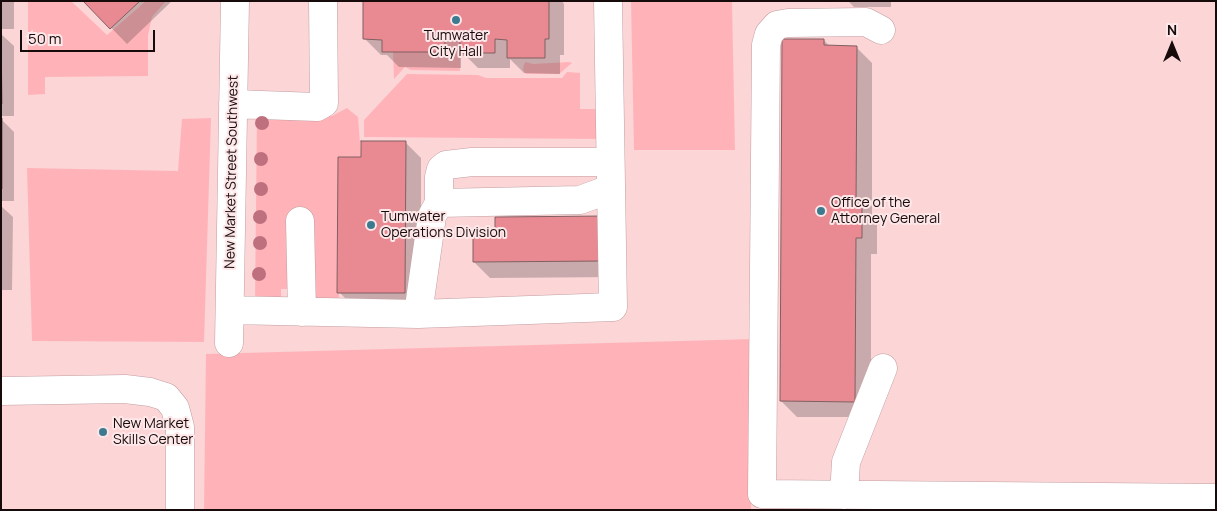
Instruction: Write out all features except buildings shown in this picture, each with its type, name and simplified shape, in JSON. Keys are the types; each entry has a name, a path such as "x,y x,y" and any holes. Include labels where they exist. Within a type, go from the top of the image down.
{"lane":[{"name":"New Market Street Southwest","path":"229,343 235,1"},
{"path":"233,104 317,107 324,103 323,1"},
{"path":"230,310 418,314 613,307 608,1"},
{"path":"881,30 866,22 788,23 777,25 769,34 766,45 762,494 1104,503 1216,498"},
{"path":"418,314 432,216 439,203 439,177 446,165 472,162 610,162"},
{"path":"439,203 580,200 610,189"},
{"path":"300,221 302,312"},
{"path":"844,495 846,462 883,368"},
{"path":"1,391 125,389 150,392 166,397 175,408 180,427 180,510"}],"shaded area":[{"path":"28,1 71,1 107,35 146,1 166,1 152,17 148,35 148,76 45,77 45,94 28,95"},
{"path":"631,1 732,1 735,150 634,150"},
{"path":"445,41 460,41 460,71 411,70 405,67 394,79 393,52 445,52"},
{"path":"526,62 533,64 572,63 559,74 526,74 523,70"},
{"path":"567,72 580,73 580,109 602,109 602,139 364,137 364,120 407,74 478,75 486,78 562,78"},
{"path":"347,108 358,117 361,157 338,157 339,304 307,303 307,289 281,289 281,303 255,302 257,114 332,116"},
{"path":"211,118 204,342 32,341 27,168 178,171 182,119"},
{"path":"753,339 751,510 204,510 206,354"}],"place":[{"name":"Tumwater City Hall","path":"456,20"},
{"name":"Office of the Attorney General","path":"821,211"},
{"name":"Tumwater Operations Division","path":"371,225"},
{"name":"New Market Skills Center","path":"103,432"}]}
